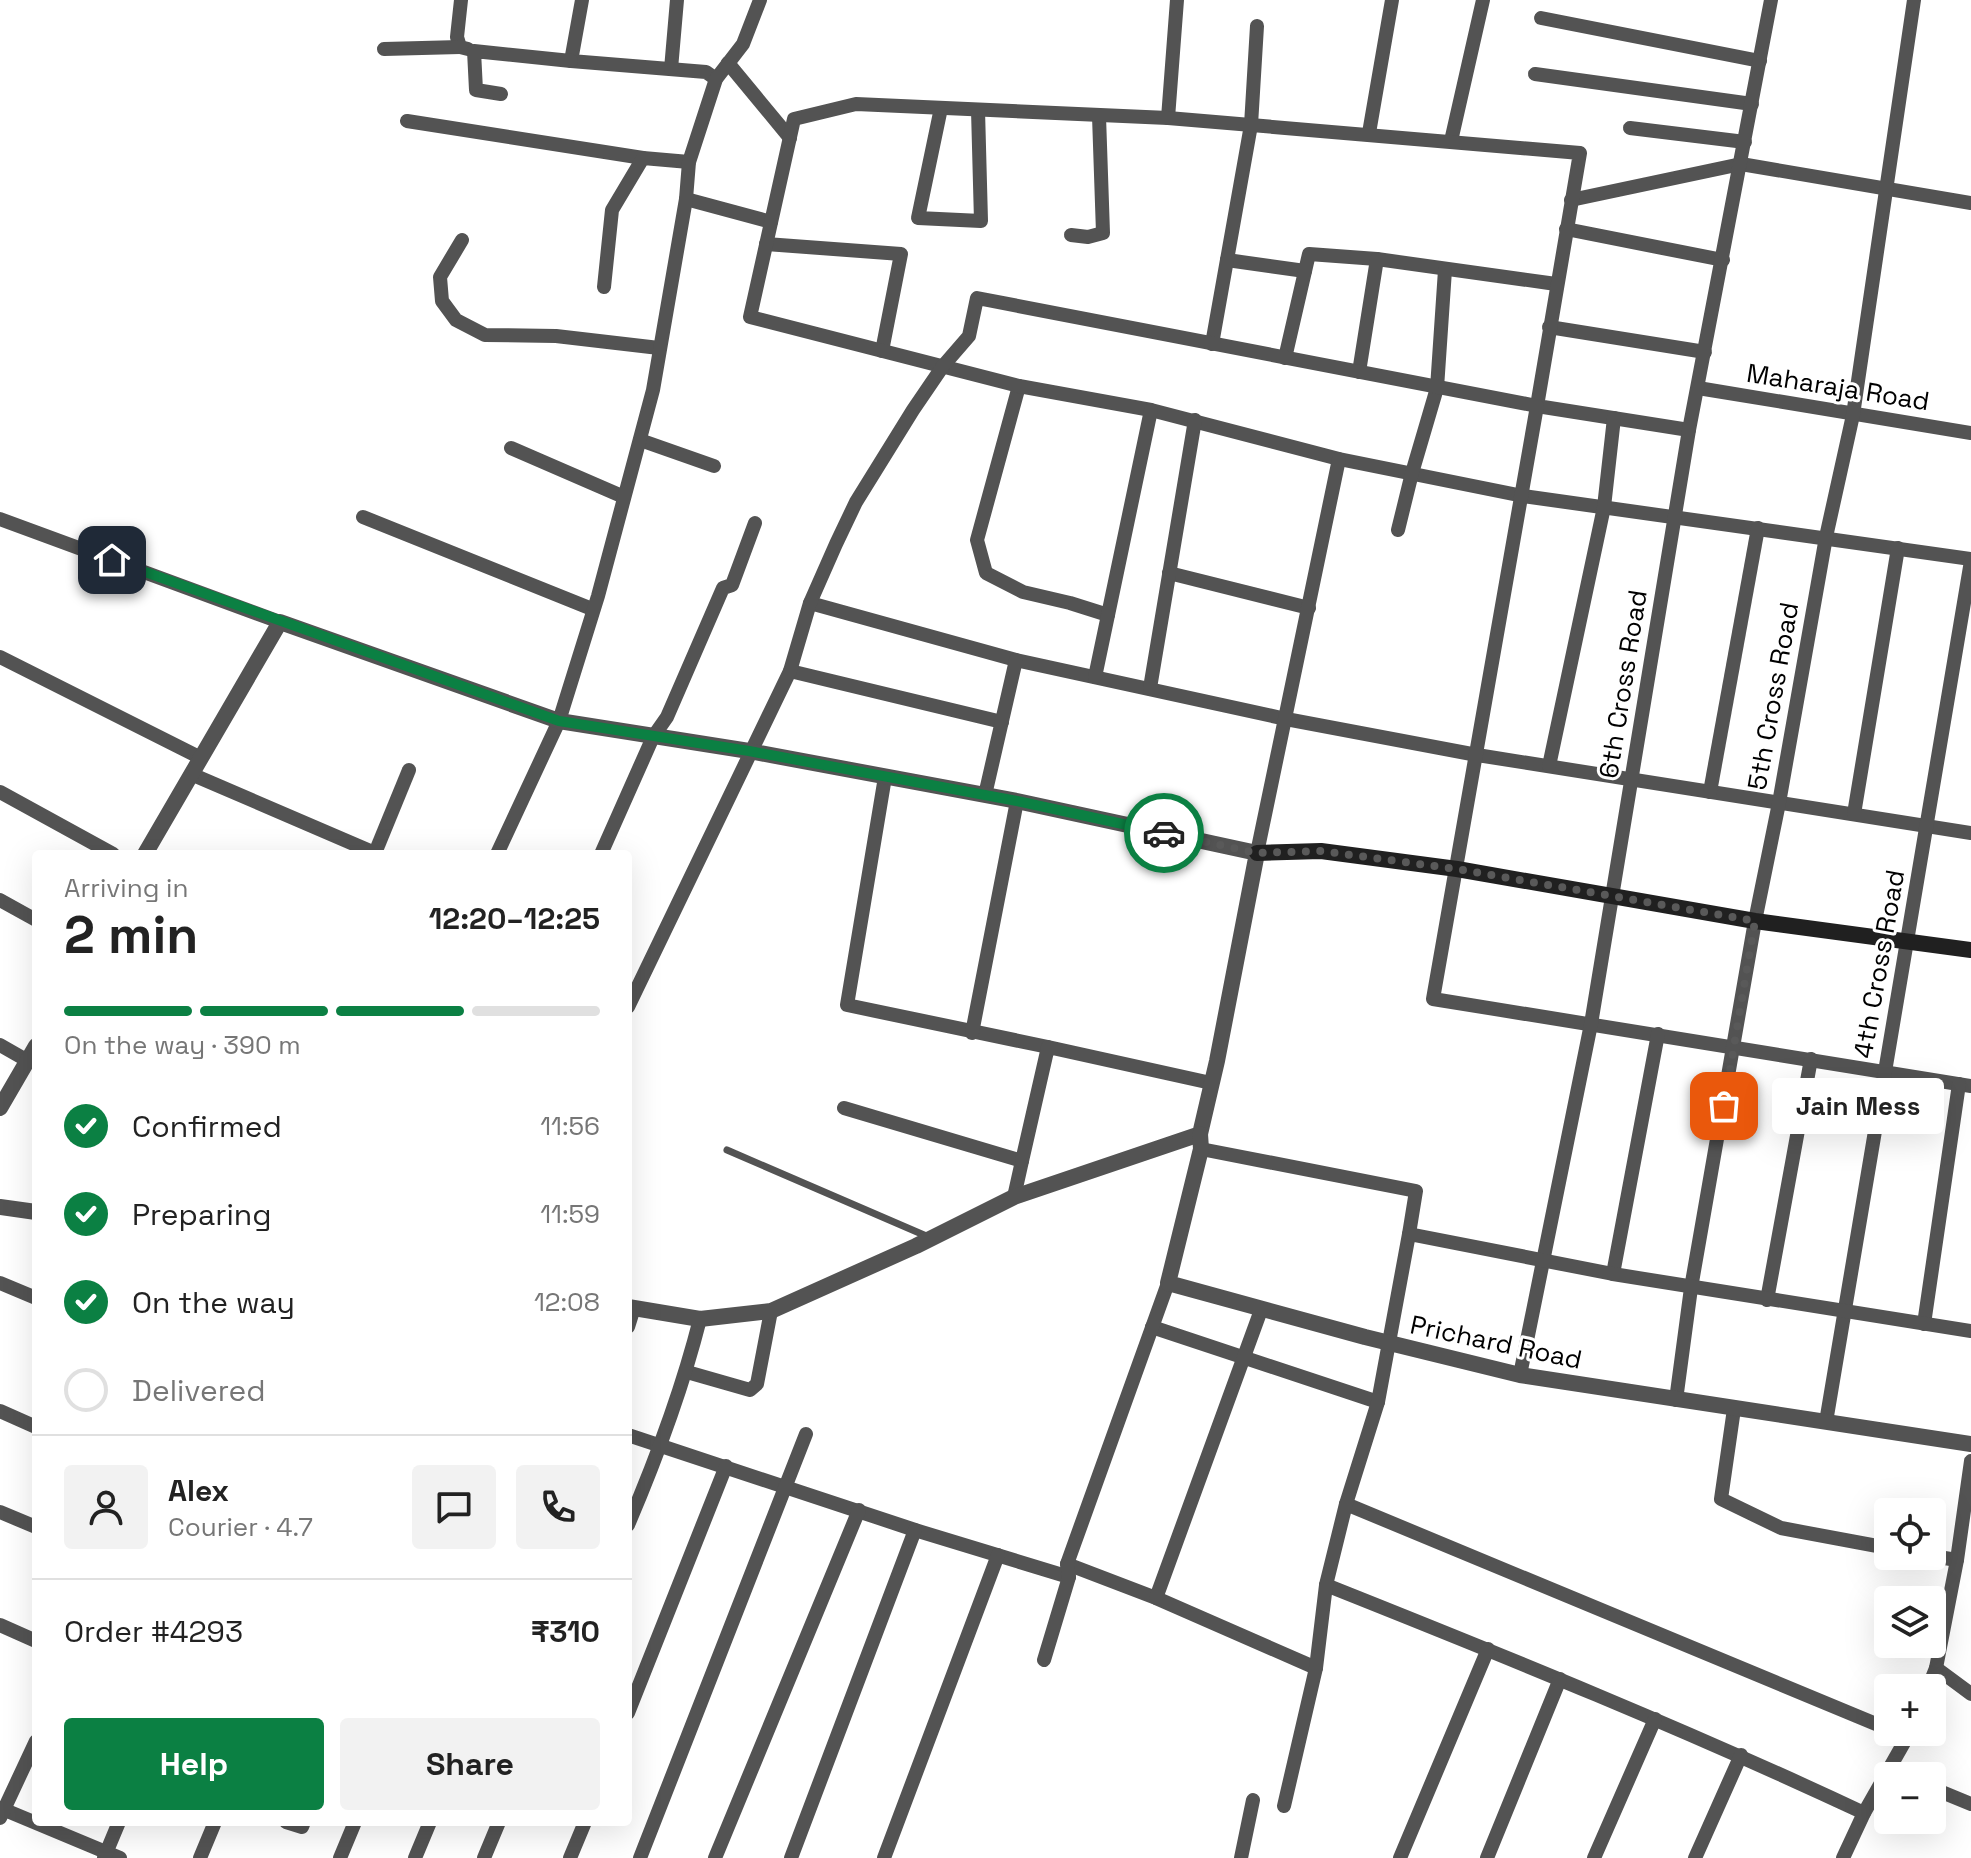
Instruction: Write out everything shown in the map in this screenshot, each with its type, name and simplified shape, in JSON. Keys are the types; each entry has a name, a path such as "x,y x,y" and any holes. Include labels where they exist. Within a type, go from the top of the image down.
{"main road":[{"path":"1257,853 1321,851 1457,869 1755,921 1971,950"}],"street":[{"path":"461,0 457,37 467,49 476,90 501,94"},
{"path":"571,61 582,0"},
{"path":"671,69 677,0"},
{"path":"499,850 559,721 640,440 653,390 686,199 689,162 716,79 743,44 760,0"},
{"path":"1168,118 1177,0"},
{"path":"1369,133 1392,0"},
{"path":"1451,141 1483,0"},
{"name":"6th Cross Road","path":"1520,1375 1591,1024 1689,430 1771,0"},
{"name":"5th Cross Road","path":"1676,1400 1691,1288 1755,921 1826,537 1853,415 1914,0"},
{"path":"1541,18 1760,61"},
{"path":"1212,344 1251,125 1257,26"},
{"path":"384,49 467,49 706,72 716,79"},
{"path":"728,63 790,138"},
{"path":"1535,74 1752,104"},
{"path":"1924,1324 1965,1085 1433,999 1523,496 1580,153 1168,118 856,104 794,119 750,317 1019,386 1151,410 1339,459 1523,496 1971,560"},
{"path":"941,108 918,218 981,221 978,110"},
{"path":"1071,235 1088,237 1103,233 1099,116"},
{"path":"407,121 643,158 689,162"},
{"path":"1630,128 1745,142"},
{"path":"604,287 612,210 643,158"},
{"path":"1571,200 1741,164 1971,203"},
{"path":"686,199 771,222"},
{"path":"1566,229 1723,260"},
{"path":"462,240 440,277 442,301 456,320 485,335 556,336 659,348"},
{"path":"766,244 901,254 882,351"},
{"path":"1285,358 1309,254 1405,262 1556,284"},
{"path":"1359,372 1377,259"},
{"path":"1227,260 1305,271"},
{"path":"1398,530 1437,388 1445,270"},
{"path":"632,999 790,671 810,603 856,502 943,366 969,336 977,298 1437,388 1689,430"},
{"path":"1549,327 1705,352"},
{"path":"1019,386 977,540 986,573 1023,592 1108,615"},
{"name":"Maharaja Road","path":"1698,388 1971,433"},
{"path":"1095,677 1151,410"},
{"path":"1549,766 1604,507 1614,418"},
{"path":"1150,688 1195,420"},
{"path":"640,440 714,466"},
{"path":"511,448 624,497"},
{"path":"1044,1660 1068,1571 1168,1283 1200,1141 1339,459"},
{"path":"363,517 592,609"},
{"path":"0,519 559,721 749,751 1017,801 1257,853"},
{"path":"603,850 653,737 667,717 723,588 732,585 755,523"},
{"path":"1710,792 1758,528"},
{"path":"1854,814 1898,548"},
{"name":"4th Cross Road","path":"1826,1422 1971,560"},
{"path":"1169,573 1309,608"},
{"path":"810,603 1016,660 1286,719 1477,755 1971,833"},
{"path":"147,850 280,622"},
{"path":"0,657 201,758"},
{"path":"985,795 1016,660"},
{"path":"790,671 1002,722"},
{"path":"378,850 409,770"},
{"path":"191,774 367,850"},
{"path":"885,777 847,1005 1211,1083"},
{"path":"0,792 106,850"},
{"path":"972,1033 1017,801"},
{"path":"0,900 32,918"},
{"path":"1613,1274 1658,1034"},
{"path":"0,1045 32,1053 0,1108"},
{"path":"1014,1197 1048,1047"},
{"path":"1767,1300 1811,1059"},
{"path":"844,1108 1022,1161"},
{"path":"632,1307 700,1319 771,1311 1014,1197 1200,1141 1416,1191 1378,1402 1346,1504 1326,1585 1316,1668 1284,1806"},
{"path":"0,1207 32,1211"},
{"path":"1409,1234 1545,1263 1971,1331"},
{"path":"0,1283 32,1296"},
{"name":"Prichard Road","path":"1168,1283 1390,1344 1520,1375 1971,1444"},
{"path":"1156,1598 1261,1310"},
{"path":"687,1372 750,1390 757,1384 771,1311"},
{"path":"632,1516 662,1446 687,1372 700,1319"},
{"path":"1152,1327 1378,1402"},
{"path":"1734,1409 1721,1499 1781,1528 1874,1545"},
{"path":"0,1411 32,1425"},
{"path":"640,1858 806,1434"},
{"path":"632,1436 915,1530 1156,1598 1316,1668"},
{"path":"1934,1674 1957,1560 1971,1461"},
{"path":"632,1703 726,1466"},
{"path":"1346,1504 1874,1723"},
{"path":"715,1858 859,1510"},
{"path":"0,1512 32,1525"},
{"path":"791,1858 915,1530"},
{"path":"884,1858 998,1555"},
{"path":"1946,1558 1957,1560"},
{"path":"1326,1585 1741,1755 1864,1813"},
{"path":"0,1625 32,1639"},
{"path":"1400,1858 1488,1649"},
{"path":"1936,1668 1971,1694"},
{"path":"1487,1858 1560,1679"},
{"path":"1594,1858 1655,1719"},
{"path":"32,1749 1,1812 32,1825"},
{"path":"1695,1858 1741,1755"},
{"path":"1946,1794 1971,1804"},
{"path":"1241,1858 1253,1800"},
{"path":"1843,1858 1864,1813 1874,1800"},
{"path":"36,1826 110,1856 118,1826"},
{"path":"200,1858 213,1826"},
{"path":"340,1858 353,1826"},
{"path":"415,1858 428,1826"},
{"path":"484,1858 497,1826"},
{"path":"570,1858 583,1826"}],"lane":[{"path":"727,1150 932,1238"}],"way so far":[{"path":"1164,833 1257,853 1321,851 1457,869 1755,921 1724,1106"}],"place":[{"name":"Jain Mess","path":"1724,1106"}],"route":[{"path":"112,560 559,721 749,751 1017,801 1164,833"}]}
